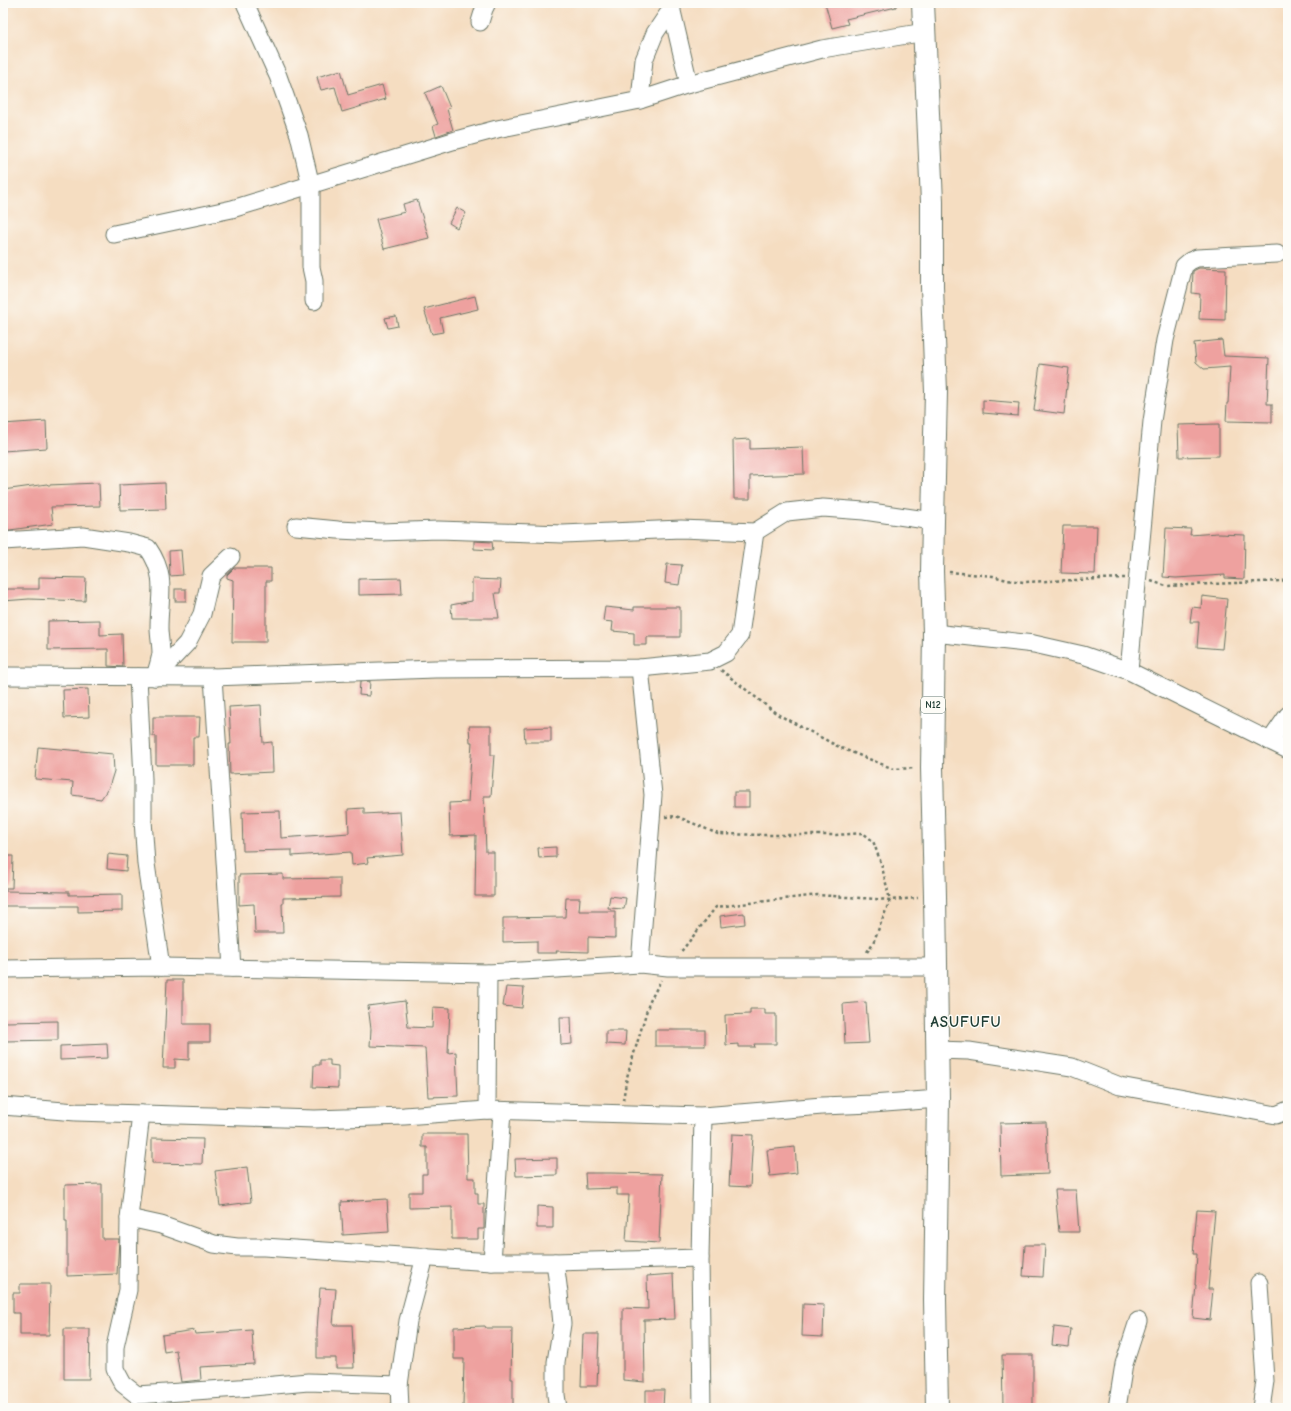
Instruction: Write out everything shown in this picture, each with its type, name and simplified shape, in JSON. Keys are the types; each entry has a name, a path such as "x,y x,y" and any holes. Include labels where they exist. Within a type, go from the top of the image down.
{"highway":[{"name":"N12","path":"923,3 932,195 932,287 936,392 932,521 934,633 932,768 938,1099 935,1300 937,1408"}],"street":[{"path":"245,3 278,76 298,135 311,186 311,268 314,281 314,301"},
{"path":"480,22 487,3"},
{"path":"640,100 644,60 655,33 671,6"},
{"path":"671,6 689,84"},
{"path":"114,234 232,209 497,129 640,100 689,84 822,49 925,32"},
{"path":"1129,671 1152,421 1165,340 1184,266 1197,258 1277,254"},
{"path":"296,526 381,532 438,530 563,534 681,530 755,532 787,512 823,508 864,511 932,521"},
{"path":"3,676 213,677 435,669 640,668 710,661 726,653 740,635 755,532"},
{"path":"3,541 83,536 129,543 148,548 156,559 162,582 159,628 161,653 155,677"},
{"path":"155,677 187,643 202,614 212,576 231,557"},
{"path":"934,633 1034,644 1083,655 1129,671 1288,750"},
{"path":"640,668 653,795 640,964"},
{"path":"138,677 146,864 161,967"},
{"path":"213,677 232,968"},
{"path":"1270,741 1288,715"},
{"path":"3,969 161,967 488,973 640,964 668,967 936,967"},
{"path":"488,973 494,1110 492,1262"},
{"path":"936,1050 969,1051 1072,1067 1120,1086 1276,1115 1288,1110"},
{"path":"3,1106 76,1112 315,1119 404,1116 494,1110 703,1116 822,1106 938,1099"},
{"path":"141,1114 129,1218 128,1290 115,1347 116,1369 122,1384 137,1395 308,1382 399,1385"},
{"path":"702,1408 700,1258 703,1116"},
{"path":"129,1218 161,1225 214,1244 237,1248 264,1247 492,1262 555,1262 700,1258"},
{"path":"400,1408 399,1385 408,1321 425,1257"},
{"path":"555,1262 560,1293 562,1324 556,1362 556,1395 558,1408"},
{"path":"1259,1283 1265,1381 1261,1408"},
{"path":"1117,1408 1124,1364 1138,1321"}],"path":[{"path":"932,571 993,576 1007,580 1024,582 1137,578 1166,586 1282,581 1288,578"},
{"path":"710,661 777,714 841,748 894,769 932,768"},
{"path":"650,838 660,818 676,816 718,834 836,835 863,833 873,841 881,863 890,900 873,943 858,966"},
{"path":"620,1113 627,1077 649,1003 668,967 716,907 818,895 890,900 935,896"}],"building":[{"path":"825,3 896,3 896,7 846,19 848,24 832,28"},
{"path":"341,70 348,95 382,85 386,99 342,112 335,87 321,90 317,77"},
{"path":"441,86 450,108 447,109 453,130 436,136 433,126 438,124 425,93"},
{"path":"417,200 429,238 384,249 376,219 405,212 403,204"},
{"path":"457,208 466,213 457,228 449,223"},
{"path":"1199,268 1226,269 1225,320 1199,319 1200,294 1192,293 1193,271"},
{"path":"475,296 478,309 440,318 443,332 432,334 424,309"},
{"path":"396,316 398,326 388,328 385,318"},
{"path":"1222,340 1224,356 1269,358 1267,404 1272,404 1272,422 1226,421 1230,367 1204,369 1196,362 1194,343"},
{"path":"1040,364 1069,368 1064,414 1034,410"},
{"path":"983,400 1019,403 1018,416 983,413"},
{"path":"46,421 47,448 3,451 3,424"},
{"path":"1219,424 1219,456 1179,457 1178,425"},
{"path":"750,439 750,449 803,447 804,474 750,476 750,499 734,499 733,440"},
{"path":"99,483 100,506 51,507 53,524 3,531 3,490 47,484"},
{"path":"165,483 166,509 120,510 119,485"},
{"path":"1063,526 1097,526 1095,574 1061,573"},
{"path":"1166,528 1191,529 1190,535 1217,533 1245,535 1244,579 1225,578 1225,575 1176,578 1163,577"},
{"path":"474,541 492,542 493,550 474,549"},
{"path":"181,550 183,575 170,576 169,551"},
{"path":"667,564 682,565 679,585 665,583"},
{"path":"234,568 271,568 271,581 266,581 266,642 232,642 233,580 227,578 227,575"},
{"path":"39,577 86,578 85,601 29,599 3,601 3,589 39,589"},
{"path":"401,578 402,594 359,595 359,579"},
{"path":"472,579 501,580 500,593 495,593 499,618 452,618 451,605 472,601"},
{"path":"175,589 186,589 186,601 175,601"},
{"path":"1202,596 1227,599 1222,649 1197,647 1199,622 1190,622 1192,607 1201,608"},
{"path":"605,607 634,610 634,607 680,607 680,637 647,637 647,645 634,645 634,633 612,631 613,622 603,621"},
{"path":"100,620 100,635 122,634 123,667 108,666 108,649 48,650 48,621"},
{"path":"370,681 369,696 359,695 360,682"},
{"path":"88,689 89,717 64,718 63,690"},
{"path":"261,705 263,743 272,742 273,772 230,774 229,744 231,744 229,707"},
{"path":"153,717 200,717 199,737 193,737 193,765 156,765 156,736 153,736"},
{"path":"469,726 491,726 491,755 494,755 491,796 484,796 486,852 494,852 494,896 475,896 476,835 450,836 449,803 468,802 472,742 470,742"},
{"path":"551,727 551,742 525,742 524,728"},
{"path":"38,747 113,754 114,771 109,787 101,799 72,795 73,782 35,779"},
{"path":"734,792 749,792 749,807 734,807"},
{"path":"364,808 364,814 400,812 403,855 367,858 368,863 352,865 351,852 292,856 292,850 243,851 242,812 280,811 281,838 349,833 348,809"},
{"path":"556,847 556,857 539,858 538,848"},
{"path":"108,854 127,856 126,871 107,869"},
{"path":"3,856 13,856 12,888 3,888"},
{"path":"283,874 283,879 340,878 340,897 283,898 283,933 255,933 254,904 239,905 239,875"},
{"path":"3,891 69,892 69,895 122,894 122,911 78,912 78,906 3,906"},
{"path":"610,896 626,898 624,909 608,908"},
{"path":"566,898 580,898 579,911 615,911 615,938 588,937 588,952 556,951 557,953 537,953 537,941 503,942 503,918 565,917"},
{"path":"744,913 745,924 721,927 720,916"},
{"path":"167,980 183,980 183,1024 210,1024 210,1042 189,1042 189,1060 175,1059 175,1068 163,1068"},
{"path":"506,987 524,988 522,1008 503,1006"},
{"path":"405,1001 408,1027 432,1028 433,1007 450,1008 448,1053 456,1052 458,1096 428,1097 425,1048 370,1046 371,1029 368,1006"},
{"path":"866,1002 869,1043 845,1044 843,1004"},
{"path":"750,1009 765,1009 765,1014 776,1014 776,1044 754,1044 755,1047 738,1047 738,1044 726,1045 725,1015 750,1014"},
{"path":"560,1017 571,1017 572,1044 561,1045"},
{"path":"58,1021 58,1040 5,1041 5,1022"},
{"path":"655,1030 705,1030 705,1046 655,1046"},
{"path":"606,1031 626,1031 625,1045 606,1044"},
{"path":"107,1044 108,1058 60,1060 60,1046"},
{"path":"320,1060 330,1060 330,1065 338,1066 338,1088 313,1087 314,1065 320,1065"},
{"path":"1046,1122 1048,1174 1001,1176 1000,1123"},
{"path":"422,1134 467,1134 468,1178 475,1178 475,1193 478,1193 478,1204 484,1204 484,1229 478,1229 478,1239 452,1239 452,1207 409,1208 409,1192 422,1192 422,1174 427,1174 427,1147 422,1147"},
{"path":"732,1134 753,1135 750,1187 729,1186"},
{"path":"152,1138 203,1139 202,1164 152,1163"},
{"path":"795,1147 797,1173 770,1176 767,1150"},
{"path":"557,1158 557,1175 516,1176 515,1159"},
{"path":"247,1167 251,1202 220,1206 215,1171"},
{"path":"585,1173 662,1174 659,1243 626,1241 629,1195 617,1195 617,1188 586,1189"},
{"path":"102,1184 102,1239 119,1239 117,1274 67,1276 67,1221 65,1221 65,1185"},
{"path":"1055,1190 1076,1190 1079,1232 1059,1232"},
{"path":"387,1199 389,1232 343,1235 341,1202"},
{"path":"537,1206 553,1207 553,1228 537,1228"},
{"path":"1197,1210 1215,1211 1208,1289 1213,1289 1210,1320 1193,1318 1197,1254 1193,1254"},
{"path":"1025,1245 1045,1245 1043,1277 1023,1276"},
{"path":"673,1274 675,1319 644,1320 645,1382 623,1380 623,1308 648,1309 647,1276"},
{"path":"20,1284 50,1284 49,1335 20,1335 20,1313 13,1313 13,1293 20,1293"},
{"path":"320,1288 336,1289 333,1325 352,1325 354,1368 336,1368 336,1358 317,1358"},
{"path":"803,1304 824,1305 823,1337 802,1336"},
{"path":"485,1326 486,1328 512,1328 511,1379 513,1379 513,1408 463,1408 464,1359 454,1359 454,1327"},
{"path":"1054,1327 1071,1329 1069,1347 1052,1345"},
{"path":"64,1329 90,1329 89,1379 64,1379"},
{"path":"194,1330 195,1334 252,1330 254,1364 200,1367 201,1380 181,1382 176,1350 164,1352 162,1335"},
{"path":"583,1334 599,1334 597,1386 581,1386"},
{"path":"1002,1355 1033,1355 1033,1406 1003,1406"},
{"path":"646,1390 664,1390 663,1408 646,1408"}],"district":[{"name":"ASUFUFU","path":"966,1022"}]}
